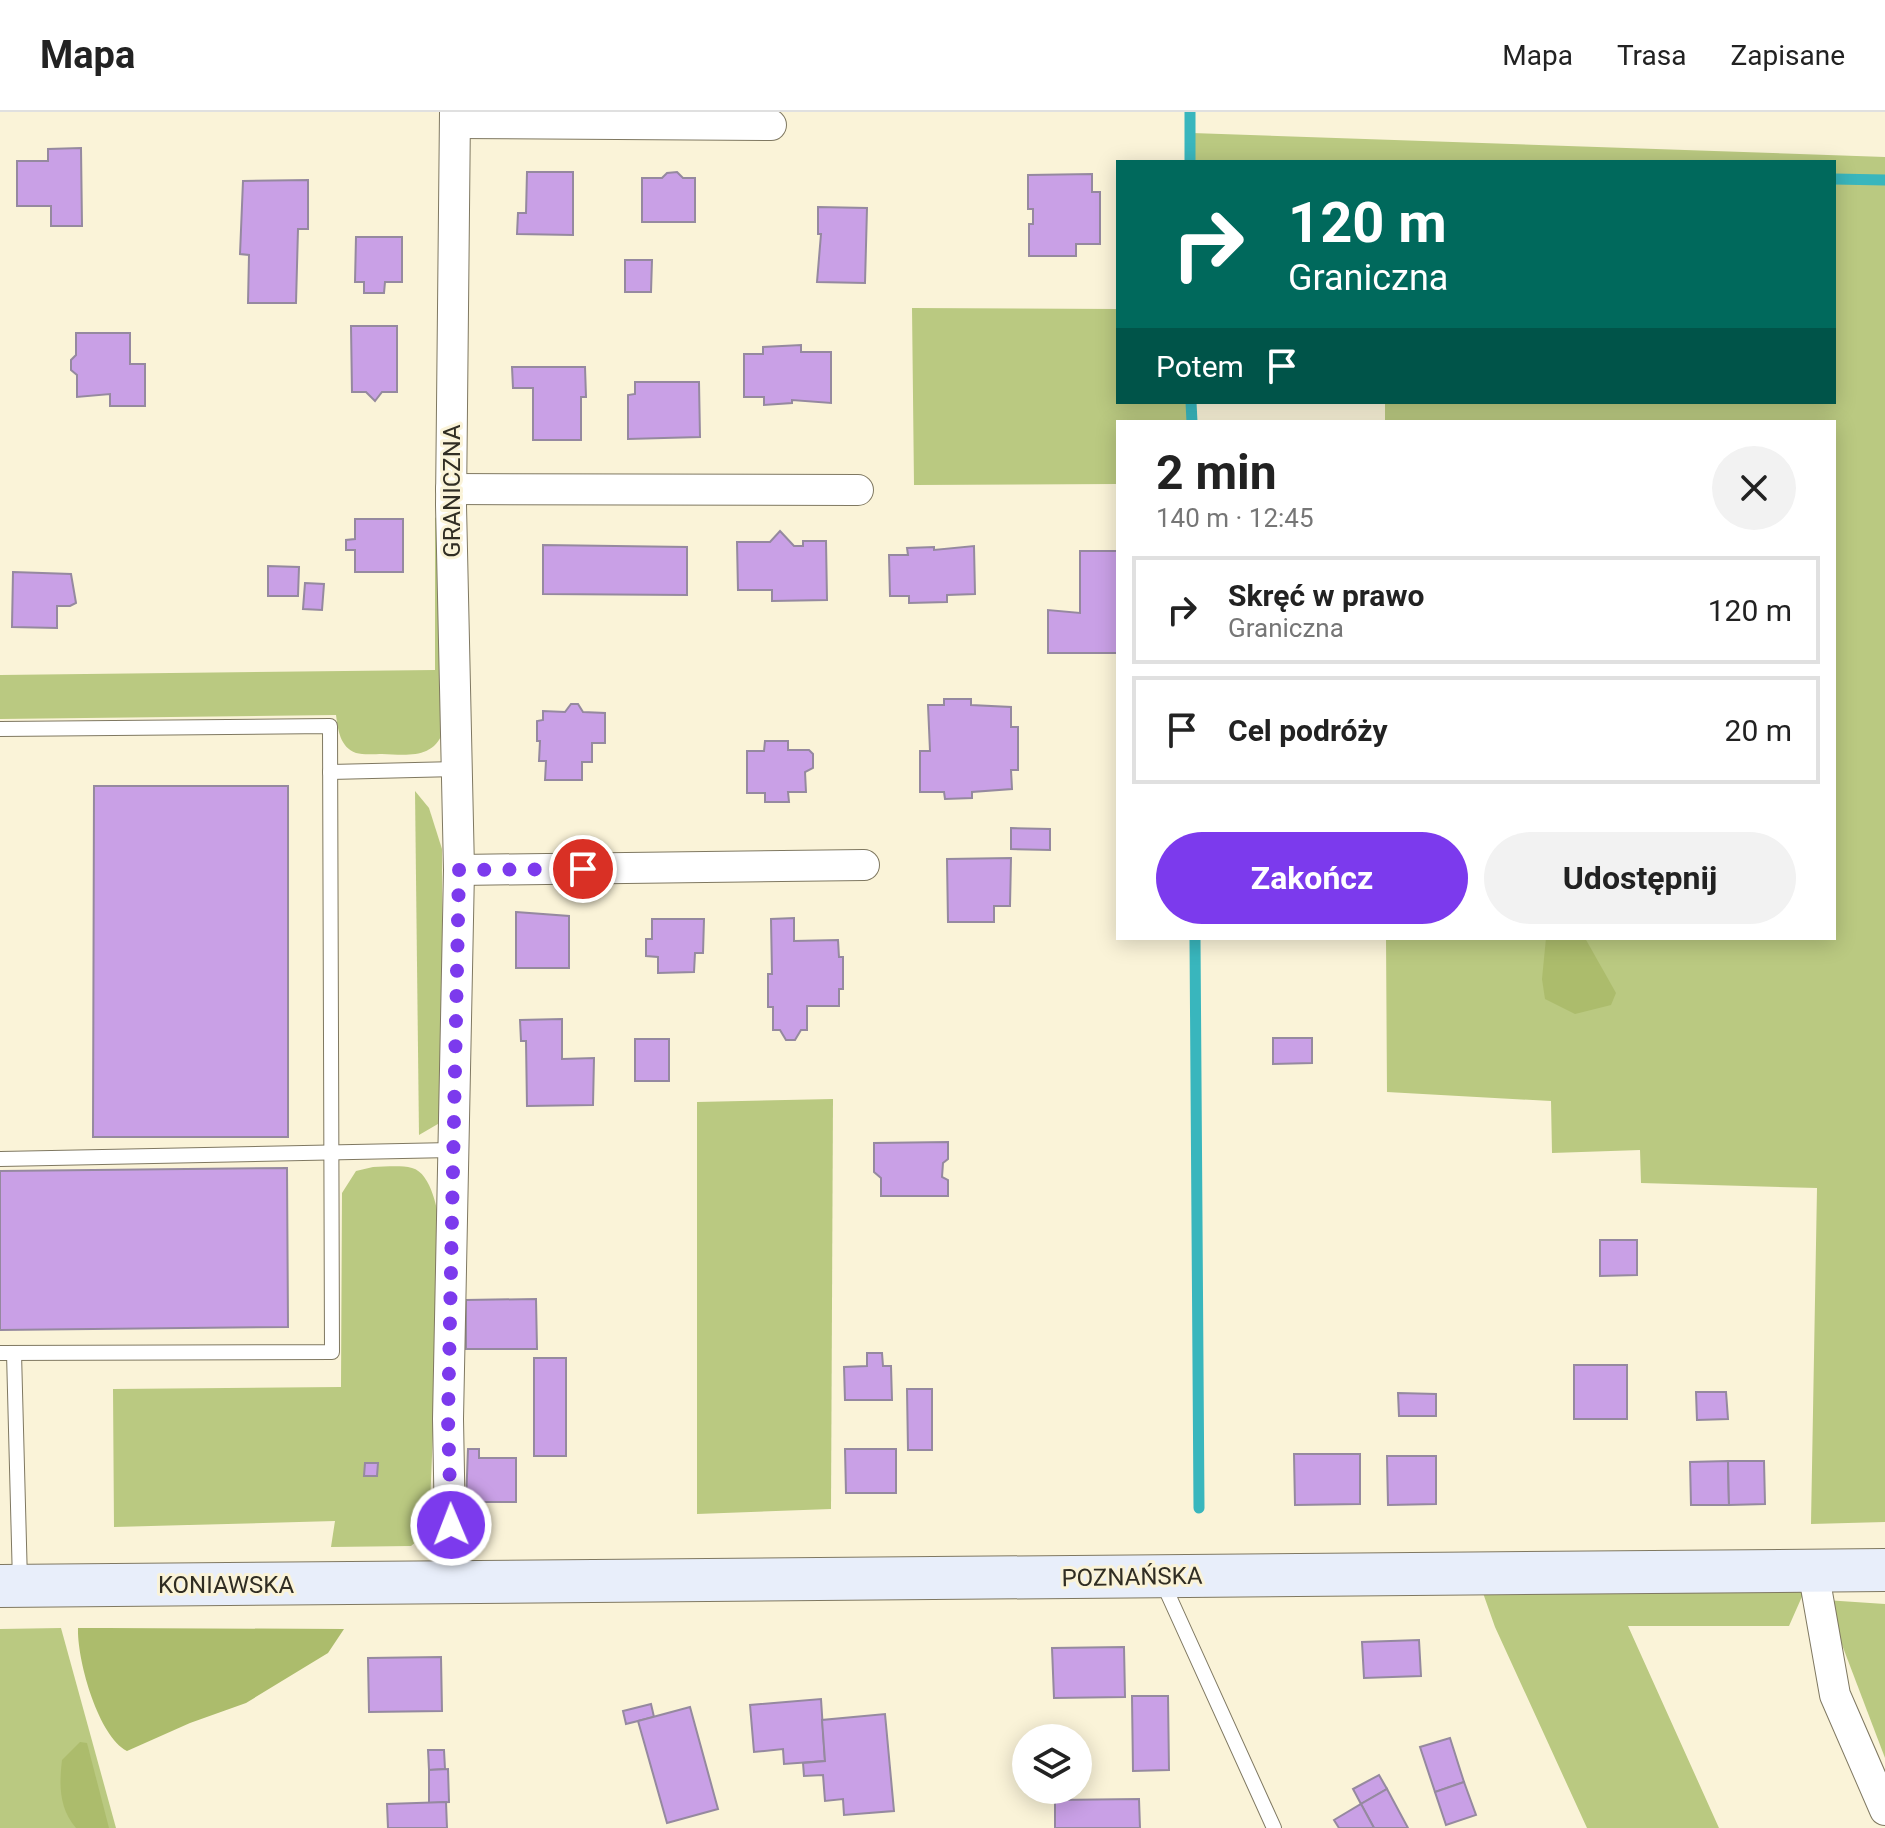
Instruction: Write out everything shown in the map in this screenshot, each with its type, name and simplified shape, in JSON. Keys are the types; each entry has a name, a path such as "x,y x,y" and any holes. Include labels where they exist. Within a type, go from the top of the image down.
{"main road":[{"name":"POZNAŃSKA","path":"451,1583 1885,1570"},
{"name":"KONIAWSKA","path":"10,1586 451,1583"}],"street":[{"path":"455,117 771,125"},
{"name":"GRANICZNA","path":"451,1583 448,1419 459,870 451,489 455,117"},
{"path":"451,489 858,490"},
{"path":"459,870 864,865"},
{"path":"1813,1570 1835,1695 1885,1810"}],"lane":[{"path":"0,729 330,726 332,1352 7,1353 10,1586"},
{"path":"330,772 457,769"},
{"path":"0,1159 452,1150"},
{"path":"1160,1577 1274,1828"}],"green space":[{"path":"1192,133 1885,157 1885,1522 1811,1524 1817,1188 1641,1183 1640,1150 1552,1153 1551,1101 1387,1092 1386,940 1836,940 1836,420 1385,420 1385,404 1836,404 1836,160 1193,160"},
{"path":"912,308 1116,309 1116,404 1196,404 1196,420 1116,420 1116,484 914,485"},
{"path":"435,517 441,525 443,732 439,741 426,751 410,755 356,753 343,742 336,715 0,719 0,675 435,670"},
{"path":"415,791 429,808 442,849 443,1121 419,1135"},
{"path":"1546,940 1586,940 1616,993 1611,1005 1575,1014 1545,999 1542,979"},
{"path":"833,1099 831,1509 697,1514 697,1102"},
{"path":"373,1167 403,1167 419,1171 433,1194 441,1230 429,1531 411,1546 331,1547 335,1521 114,1527 113,1389 341,1387 342,1193 356,1171"},
{"path":"1804,1592 1789,1626 1628,1626 1719,1828 1587,1828 1495,1627 1483,1593"},
{"path":"1825,1600 1885,1604 1885,1758"},
{"path":"61,1628 116,1828 0,1828 0,1629"},
{"path":"78,1628 344,1629 328,1653 246,1703 190,1723 127,1751 117,1743 98,1714 85,1677"},
{"path":"80,1742 87,1743 109,1828 76,1828 63,1804 62,1760"}],"building":[{"path":"81,148 82,226 51,226 51,206 17,206 17,161 48,161 48,149"},
{"path":"527,172 573,172 573,235 517,234 518,213 526,213"},
{"path":"677,172 683,178 695,178 695,222 642,222 642,178 662,178 667,173"},
{"path":"1092,174 1092,192 1100,192 1100,244 1076,244 1076,256 1029,256 1029,224 1033,224 1033,209 1028,209 1028,175"},
{"path":"308,180 308,229 298,229 296,303 248,303 249,255 240,254 243,181"},
{"path":"818,207 867,208 865,283 817,282 821,234 818,234"},
{"path":"356,237 402,237 402,282 385,282 384,293 364,293 364,282 355,282"},
{"path":"625,260 652,260 651,292 625,292"},
{"path":"351,326 397,326 397,392 382,392 375,401 366,392 352,392"},
{"path":"76,333 130,333 130,364 145,364 145,406 110,406 110,394 77,397 77,375 71,370 71,360 76,355"},
{"path":"801,345 801,352 831,352 831,403 792,400 792,403 764,405 764,397 744,397 744,354 763,354 763,347"},
{"path":"512,367 585,367 586,397 581,397 581,440 533,440 533,388 513,388"},
{"path":"635,382 699,382 700,437 628,439 628,395 635,394"},
{"path":"355,519 403,519 403,572 355,572 355,550 346,550 346,540 355,539"},
{"path":"780,531 794,546 803,546 803,541 826,541 827,600 772,601 772,590 738,590 737,542 770,542"},
{"path":"543,545 687,547 687,595 543,594"},
{"path":"974,546 975,594 947,595 947,602 909,603 909,596 890,596 889,555 908,555 907,548 934,547 934,550"},
{"path":"1080,551 1116,551 1116,653 1048,653 1048,610 1080,613"},
{"path":"268,566 299,567 298,596 268,596"},
{"path":"13,572 71,574 76,603 57,606 57,628 12,627"},
{"path":"305,583 324,584 322,610 303,609"},
{"path":"944,699 971,699 971,705 1011,707 1011,727 1018,727 1018,770 1011,770 1012,789 972,792 972,798 945,799 944,792 920,792 920,751 930,751 928,705 944,705"},
{"path":"571,704 578,704 583,712 605,713 605,743 592,743 592,762 582,762 582,780 545,780 546,761 539,761 537,721 543,720 543,711 565,712"},
{"path":"765,741 788,741 788,750 809,750 813,754 813,768 805,772 806,792 788,792 789,802 765,802 765,793 747,793 747,751 764,751"},
{"path":"94,786 288,786 288,1137 93,1137"},
{"path":"1011,828 1050,829 1050,850 1011,849"},
{"path":"1011,858 1010,906 994,906 994,922 948,922 947,859"},
{"path":"516,912 569,916 569,968 516,968"},
{"path":"794,918 794,941 838,940 839,957 843,957 843,989 839,989 839,1006 807,1006 807,1030 801,1030 795,1040 786,1040 780,1030 773,1030 773,1007 768,1007 768,974 772,974 771,919"},
{"path":"652,919 704,919 703,953 695,953 694,972 658,973 658,957 646,956 646,939 652,939"},
{"path":"562,1019 562,1059 594,1058 593,1105 527,1106 526,1041 521,1041 520,1020"},
{"path":"1273,1038 1312,1038 1312,1063 1273,1064"},
{"path":"635,1039 669,1039 669,1081 635,1081"},
{"path":"948,1142 948,1159 943,1163 942,1177 948,1180 948,1196 881,1196 881,1178 874,1172 874,1143"},
{"path":"287,1168 288,1327 0,1330 0,1171"},
{"path":"1600,1240 1637,1240 1637,1275 1600,1276"},
{"path":"536,1299 537,1349 466,1349 466,1300"},
{"path":"867,1353 882,1353 883,1366 891,1366 892,1400 845,1400 844,1367 867,1366"},
{"path":"534,1358 566,1358 566,1456 534,1456"},
{"path":"1574,1365 1627,1365 1627,1419 1574,1419"},
{"path":"907,1389 932,1389 932,1450 908,1450"},
{"path":"1696,1392 1726,1392 1728,1419 1697,1420"},
{"path":"1398,1393 1436,1394 1436,1416 1399,1416"},
{"path":"468,1449 479,1449 479,1458 516,1458 516,1502 466,1502"},
{"path":"845,1449 896,1449 896,1493 846,1493"},
{"path":"1294,1454 1360,1454 1360,1504 1295,1505"},
{"path":"1387,1456 1436,1456 1436,1504 1388,1505"},
{"path":"1728,1461 1729,1505 1691,1505 1690,1462"},
{"path":"1728,1461 1764,1461 1765,1504 1729,1505"},
{"path":"365,1463 378,1463 377,1476 364,1476"},
{"path":"1419,1640 1421,1676 1364,1678 1362,1642"},
{"path":"1124,1647 1125,1697 1054,1698 1052,1648"},
{"path":"441,1657 442,1711 369,1712 368,1658"},
{"path":"1132,1696 1168,1696 1169,1770 1133,1771"},
{"path":"821,1699 825,1761 784,1764 783,1749 754,1752 750,1705"},
{"path":"651,1704 654,1717 626,1724 623,1711"},
{"path":"690,1707 718,1809 667,1823 638,1721"},
{"path":"885,1714 894,1811 844,1815 843,1799 825,1801 823,1775 804,1776 803,1763 825,1761 822,1720"},
{"path":"1450,1738 1464,1782 1435,1792 1420,1747"},
{"path":"428,1750 444,1750 445,1769 429,1770"},
{"path":"448,1769 449,1802 429,1803 429,1770"},
{"path":"1379,1775 1387,1789 1361,1804 1353,1789"},
{"path":"1464,1782 1476,1815 1446,1825 1435,1792"},
{"path":"1387,1789 1408,1828 1374,1828 1361,1804"},
{"path":"1139,1799 1140,1828 1055,1828 1055,1804 1092,1804 1092,1800"},
{"path":"446,1802 447,1828 388,1828 387,1804"},
{"path":"1361,1804 1374,1828 1339,1828 1334,1820"}],"waterway":[{"path":"1190,112 1190,160"},
{"path":"1836,179 1885,180"},
{"path":"1191,404 1192,420"},
{"path":"1195,940 1199,1508"}],"route":[{"path":"451,1525 448,1419 459,870 583,869"}]}
